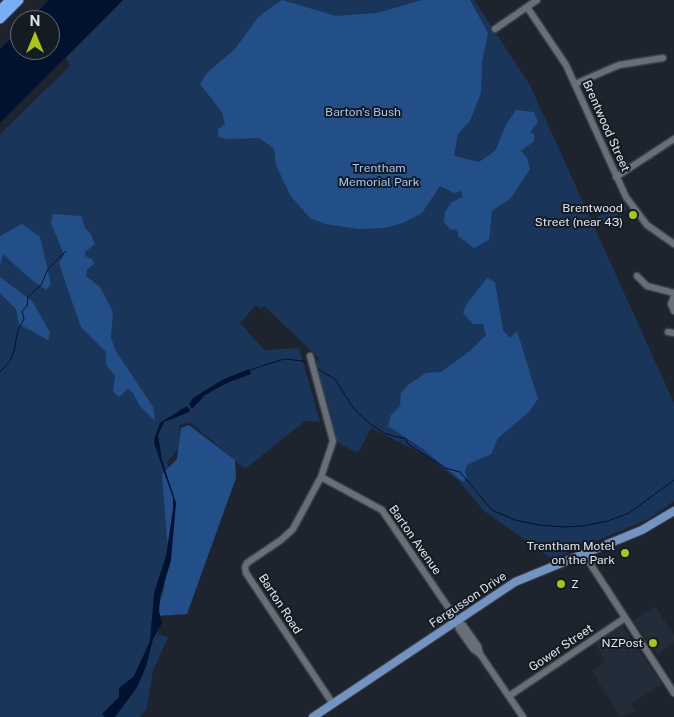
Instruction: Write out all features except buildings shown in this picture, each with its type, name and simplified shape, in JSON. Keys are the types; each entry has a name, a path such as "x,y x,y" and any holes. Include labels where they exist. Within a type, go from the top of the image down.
{"highway":[{"path":"0,10 10,0"},
{"path":"0,19 19,0"}],"main road":[{"name":"Fergusson Drive","path":"313,717 516,582 642,530 674,511"}],"street":[{"path":"495,29 537,0"},
{"name":"Brentwood Street","path":"527,7 566,65 626,197 651,229 674,244"},
{"path":"575,84 619,65 663,58"},
{"path":"616,177 674,139"},
{"path":"637,276 647,286 674,294 671,304 674,311"},
{"path":"310,356 333,441 321,477"},
{"name":"Barton Avenue","path":"321,477 382,510 457,621 463,625 478,646 480,654 523,717"},
{"name":"Barton Road","path":"321,477 293,529 281,540 247,563 245,567 246,573 333,704"},
{"path":"584,554 674,693"},
{"name":"Gower Street","path":"510,696 625,618"},
{"path":"668,683 674,688"}],"shaded area":[{"path":"49,0 123,0 0,123 0,49 10,40 10,60 60,60 60,10 39,10"},
{"path":"249,369 251,374 229,382 205,395 192,409 189,404 193,398 222,380"},
{"path":"187,406 190,410 189,412 164,422 158,435 162,460 176,503 171,560 160,598 159,611 162,623 153,639 146,667 136,689 115,717 105,717 102,714 119,697 119,688 134,676 150,641 154,593 166,556 173,509 173,498 154,443 160,423"},
{"path":"655,606 674,635 674,643 658,655 633,621"},
{"path":"622,625 662,684 631,704 636,711 620,716 592,671 605,662 596,644"}],"green space":[{"name":"Trentham Memorial Park","path":"123,0 474,0 530,85 674,403 674,501 649,519 552,559 484,511 459,481 427,456 371,428 358,453 338,443 316,364 319,358 264,306 261,309 256,305 240,323 264,350 299,348 320,422 305,421 245,469 190,422 180,425 179,448 167,462 179,500 158,634 168,637 153,671 147,708 140,717 0,717 0,134 70,66 66,58"},
{"name":"Barton's Bush","path":"282,0 336,16 377,13 422,0 470,0 488,33 482,62 481,93 470,121 458,134 454,156 479,162 495,151 506,125 516,110 534,112 538,122 530,132 534,134 534,141 521,151 527,158 530,169 511,198 492,211 489,240 474,248 458,236 458,232 455,229 451,230 444,222 445,212 452,202 463,197 461,191 454,193 440,186 422,213 403,223 385,228 358,229 325,224 310,218 290,195 276,165 274,149 259,138 228,139 218,137 218,129 225,124 222,112 200,84 207,73 235,49 259,16"},
{"path":"623,203 627,209 603,224 598,221 597,217"},
{"path":"53,214 81,216 85,228 90,233 95,244 85,252 85,256 92,259 94,264 87,270 86,276 100,287 113,312 111,337 115,350 153,407 155,421 140,406 133,393 128,389 119,397 113,391 115,376 106,365 106,352 81,327 59,263 64,255 51,223"},
{"path":"22,224 40,237 51,284 46,290 3,254 0,266 0,236"},
{"path":"0,277 33,302 50,333 48,340 19,324 16,309 0,293"},
{"path":"487,278 495,282 503,330 510,338 517,331 538,399 529,412 498,438 491,454 467,465 465,472 467,477 463,482 423,449 388,426 391,415 400,406 401,393 408,385 426,373 441,372 470,351 486,335 483,324 473,324 463,313 466,305"},
{"path":"189,425 235,460 236,478 187,614 156,616 164,589 168,551 162,474 177,459 181,428"}],"waterway":[{"path":"0,372 10,361 14,351 18,330 24,319 22,311 27,306 28,297 41,285 48,269 66,251"},
{"path":"250,370 284,359 303,361 310,365"},
{"path":"316,368 335,379 354,409 370,424 386,434 406,439 408,444 445,468 460,472 492,510 515,520 539,525 564,527 583,526 608,521 629,513 674,480"}],"place":[{"name":"Brentwood Street (near 43)","path":"633,215"},
{"name":"Trentham Motel on the Park","path":"625,553"},
{"name":"Z","path":"561,584"},
{"name":"NZPost","path":"653,643"}]}
